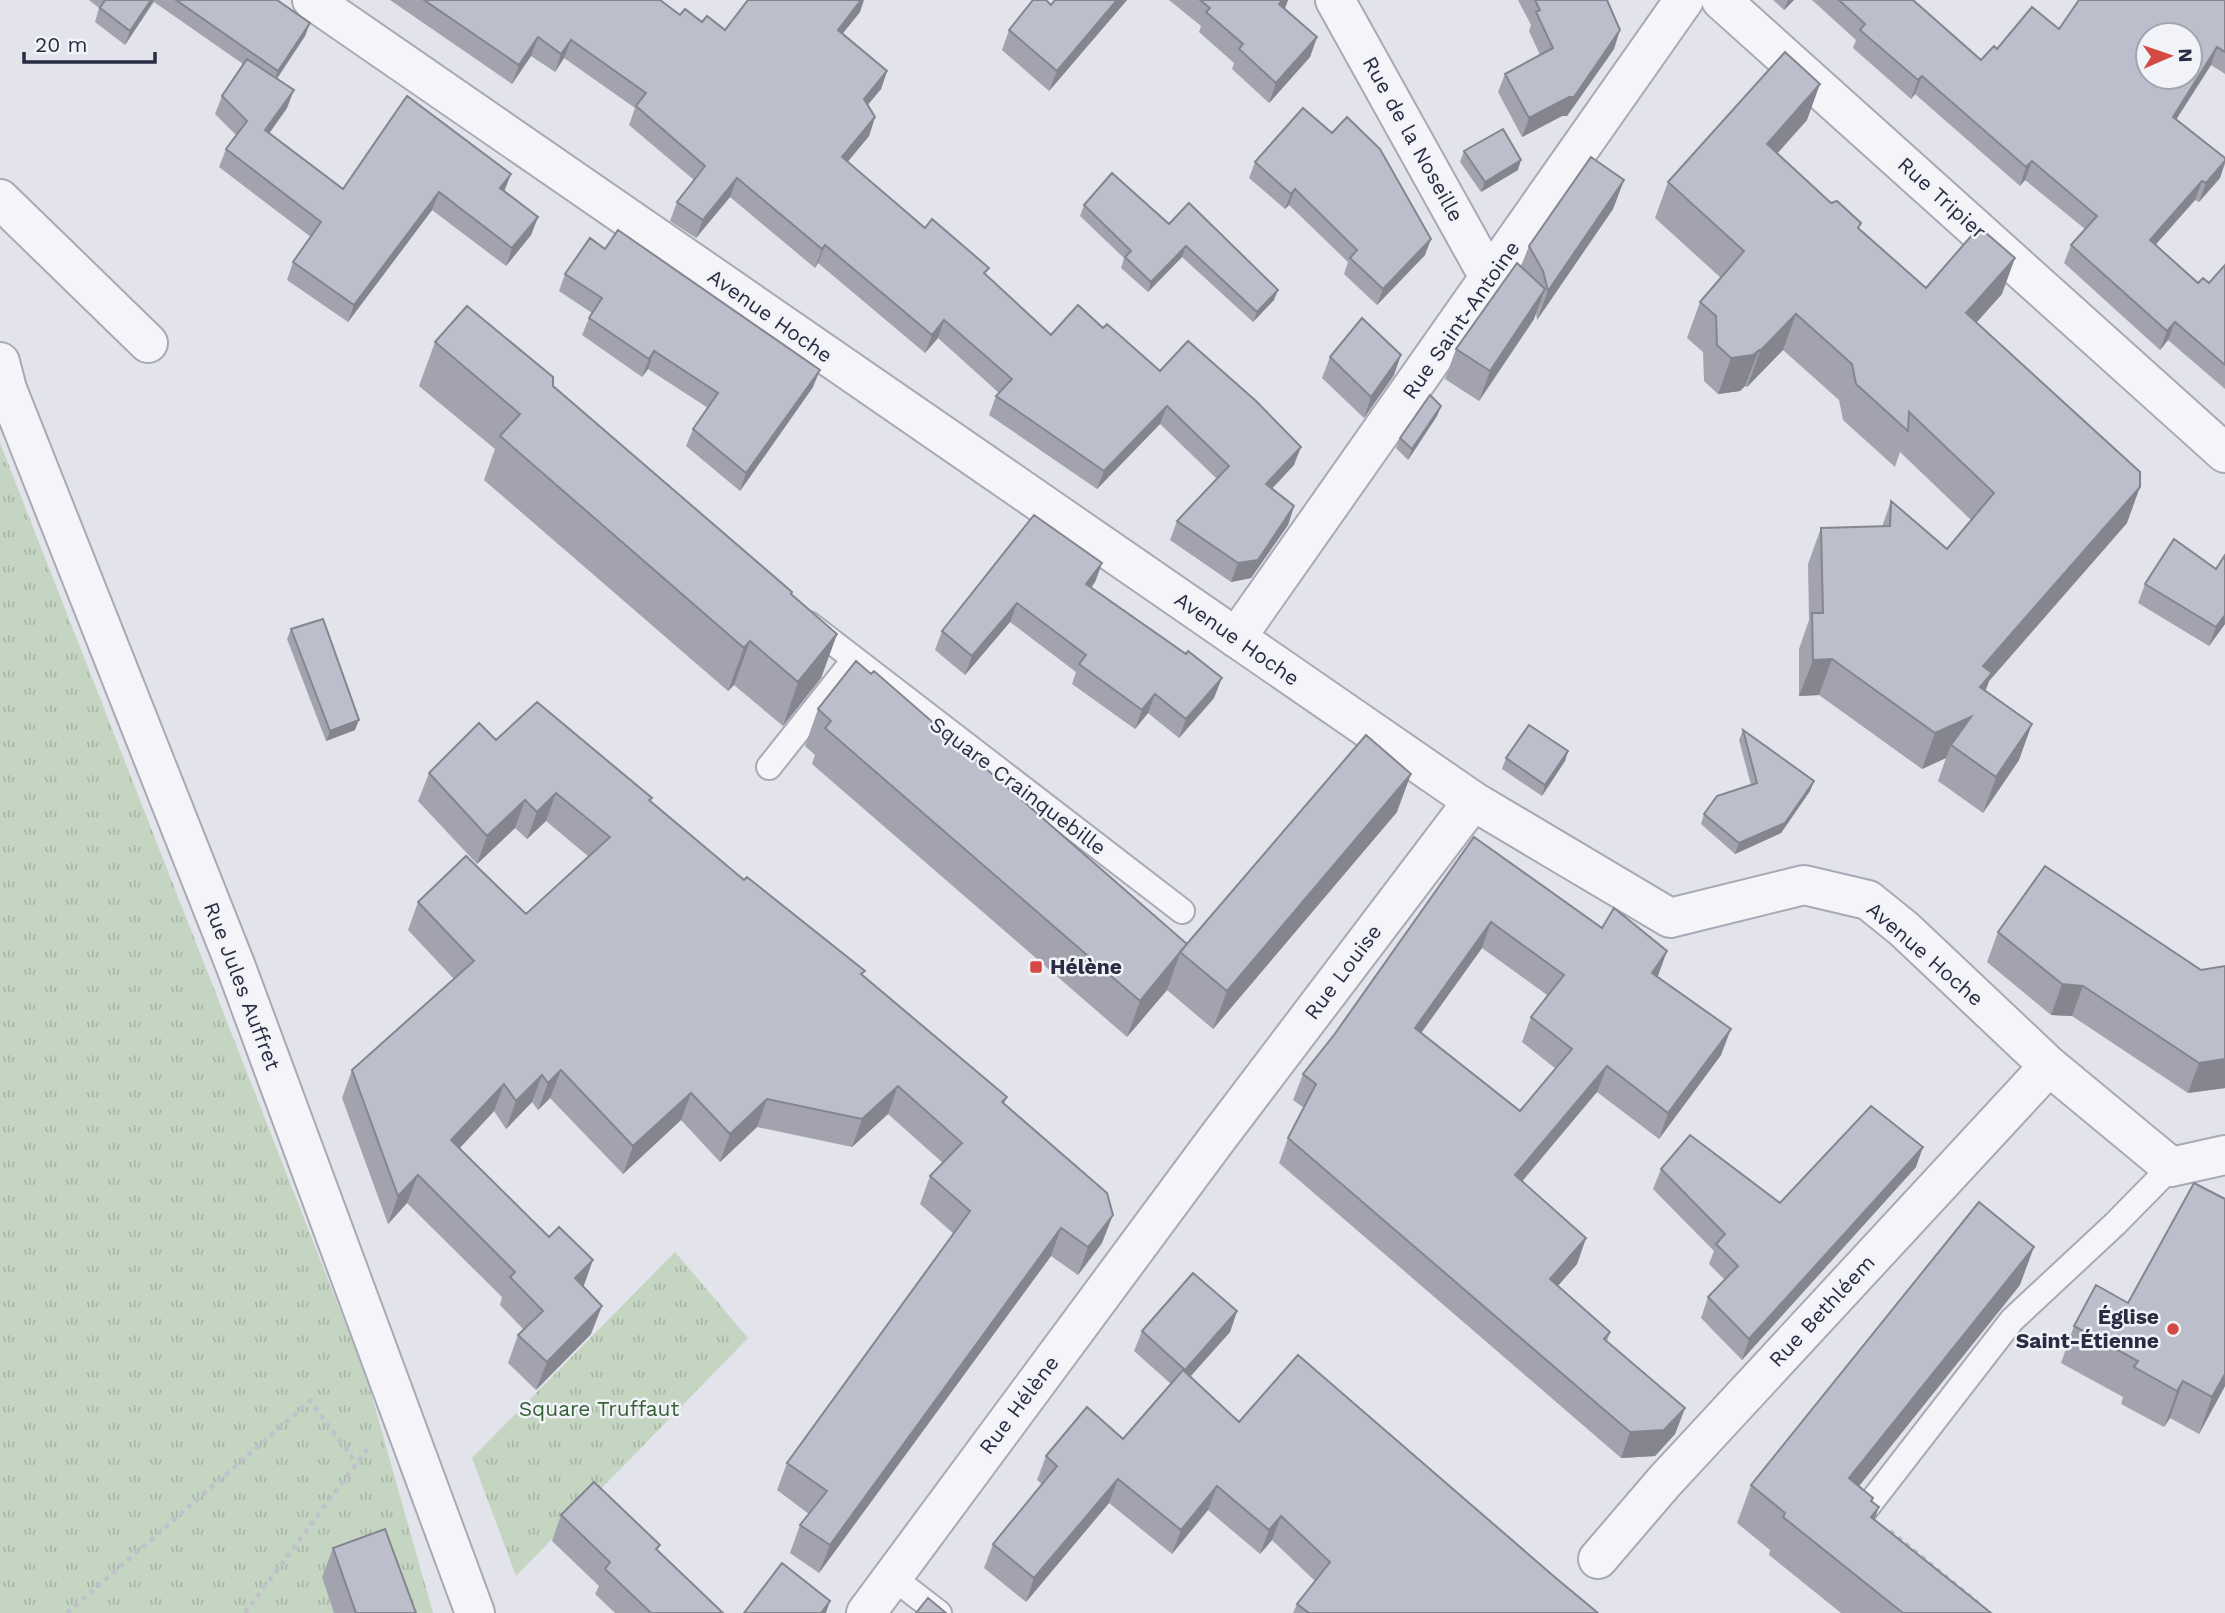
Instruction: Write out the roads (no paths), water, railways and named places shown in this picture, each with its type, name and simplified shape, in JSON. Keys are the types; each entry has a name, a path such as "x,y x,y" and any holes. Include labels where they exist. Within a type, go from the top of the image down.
{"street":[{"name":"Avenue Hoche","path":"312,0 1473,801 1670,918 1804,885 1868,900 1904,929 2049,1066 2171,1167"},
{"name":"Rue de la Noseille","path":"1335,0 1490,278"},
{"name":"Rue Saint-Antoine","path":"1236,638 1684,0"},
{"name":"Rue Tripier","path":"1721,0 2225,453"},
{"path":"0,199 148,343"},
{"name":"Rue Jules Auffret","path":"0,362 7,389 236,967 475,1613"},
{"name":"Rue Louise","path":"1173,1198 1473,801"},
{"name":"Rue Bethléem","path":"1598,1559 1673,1472 2049,1066"},
{"path":"2171,1167 2225,1155"},
{"name":"Rue Hélène","path":"866,1613 1173,1198"}],"lane":[{"name":"Square Crainquebille","path":"792,610 1182,911"},
{"path":"769,767 854,660"},
{"path":"1865,1510 2012,1320 2115,1224 2171,1167"},
{"path":"891,1576 939,1613"}],"place":[{"name":"Hélène","path":"1036,967"},
{"name":"Église Saint-Étienne","path":"2173,1329"}],"park label":[{"name":"Square Truffaut","path":"599,1409"}]}
